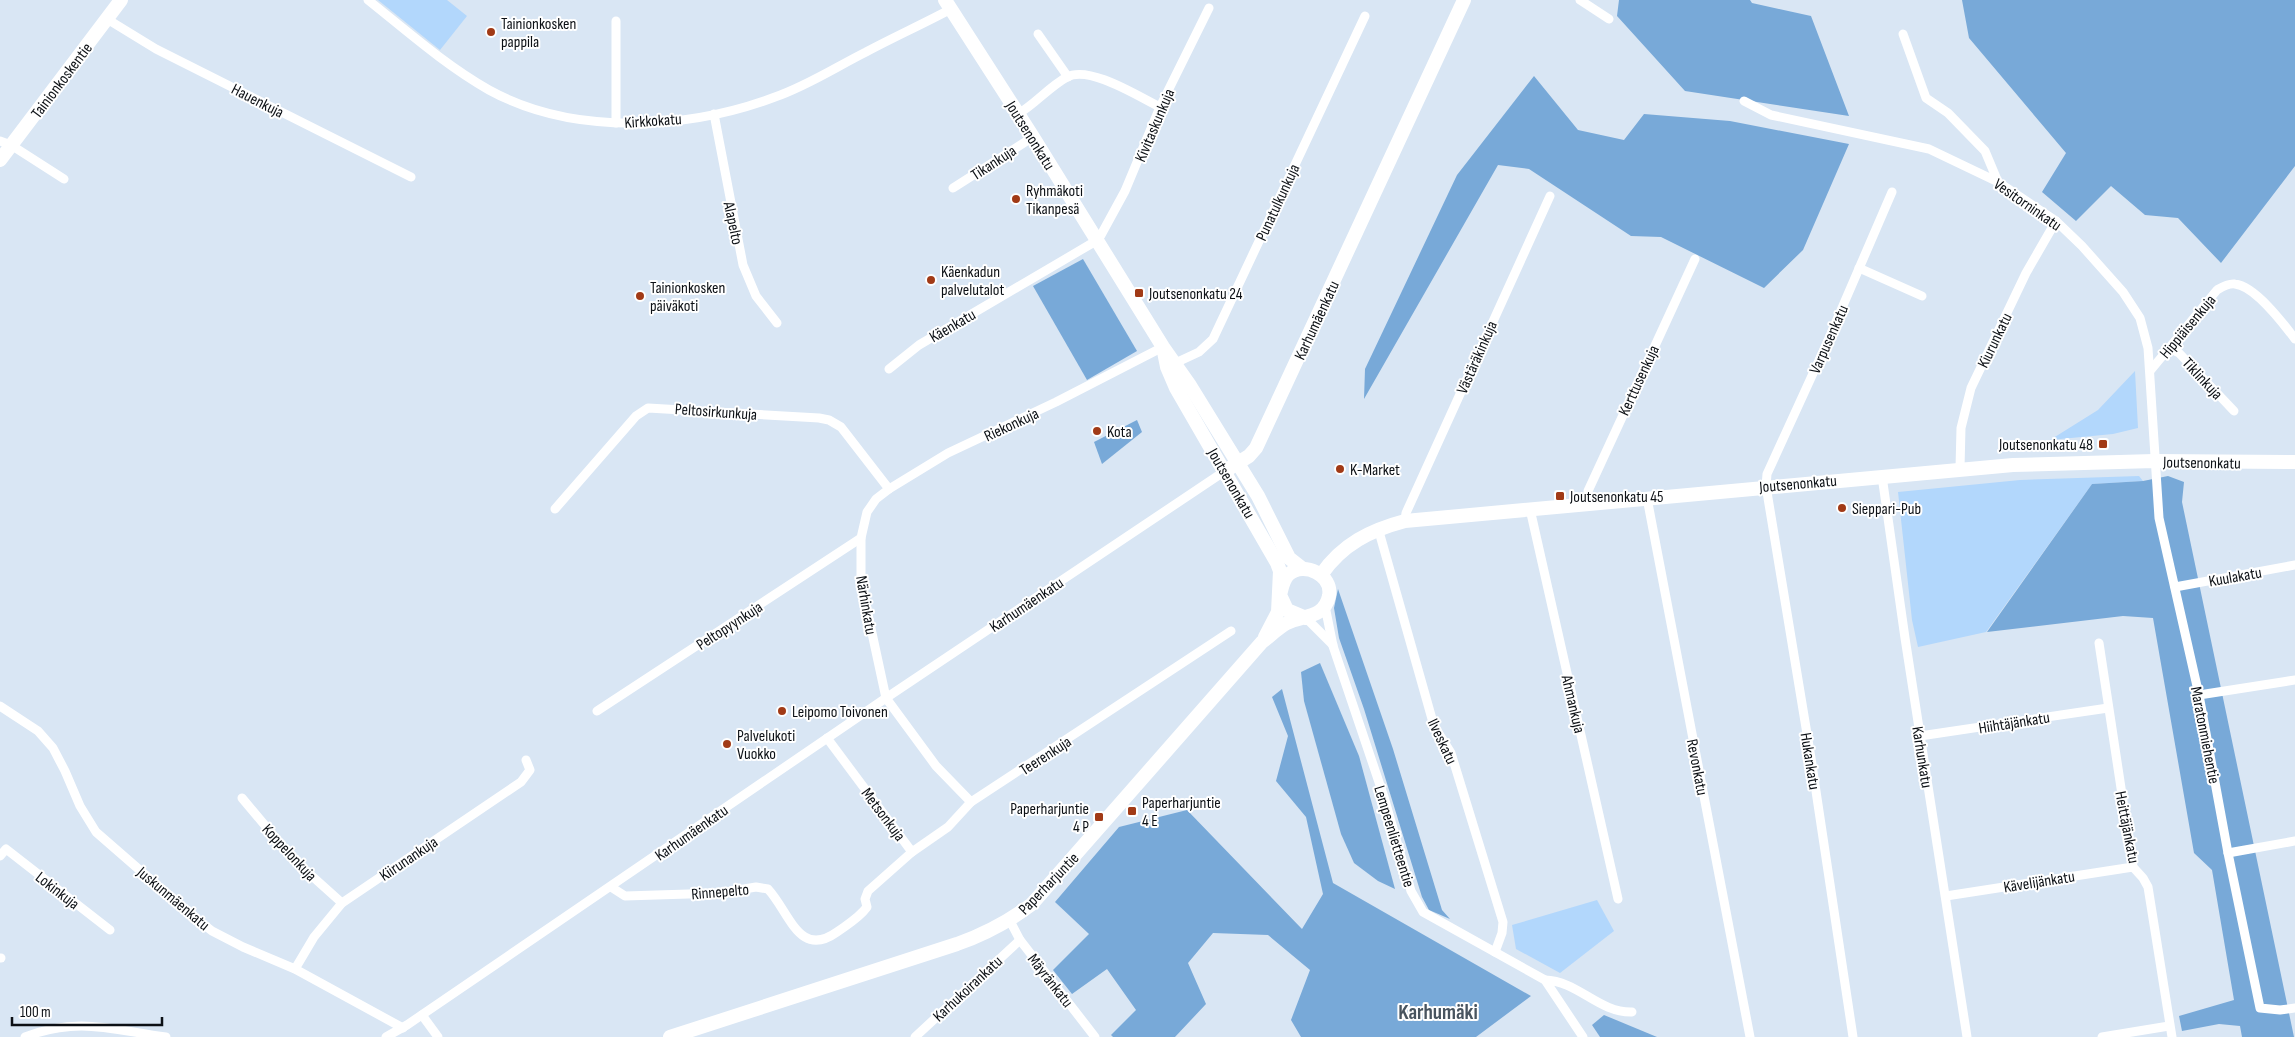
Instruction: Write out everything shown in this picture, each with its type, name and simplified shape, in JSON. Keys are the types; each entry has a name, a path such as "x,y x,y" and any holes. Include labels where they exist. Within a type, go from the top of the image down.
{"main road":[{"name":"Tainionkoskentie","path":"0,160 6,143 121,0"},
{"name":"Karhumäenkatu","path":"1225,471 1237,464 1256,448 1464,0"},
{"name":"Joutsenonkatu","path":"948,5 1033,137 1162,347 1225,471 1277,562 1280,571 1280,595"},
{"name":"Joutsenonkatu","path":"1171,365 1258,496 1289,558 1303,569"},
{"name":"Joutsenonkatu","path":"1321,575 1346,547 1378,528 1405,520 2013,464 2154,461 2295,462"},
{"path":"1303,569 1311,570 1321,575 1328,588 1329,595 1325,606 1316,615 1306,618 1287,610 1280,595 1288,574 1303,569"},
{"name":"Paperharjuntie","path":"1262,642 1278,612 1280,595"},
{"name":"Paperharjuntie","path":"670,1037 957,944 991,931 1010,921 1032,904 1262,642 1288,622 1306,618"}],"street":[{"name":"Kirkkokatu","path":"368,0 461,73 491,90 547,112 576,119 616,123 661,122 714,114 757,103 792,90 948,5"},
{"path":"1580,0 1609,19"},
{"name":"Kivitaskunkuja","path":"1096,241 1102,235 1125,191 1160,107 1209,8"},
{"name":"Punatulkunkuja","path":"1171,365 1199,352 1213,339 1365,16"},
{"name":"Hauenkuja","path":"107,19 156,49 411,178"},
{"path":"616,22 616,123"},
{"path":"1038,34 1068,77"},
{"path":"1903,34 1926,98 1948,113 1985,151 1998,182"},
{"path":"1018,114 1068,77 1081,75 1102,78 1160,107"},
{"name":"Vesitorninkatu","path":"1744,101 1771,115 1929,149 1998,182 2056,221 2082,246 2123,292 2140,318 2148,348 2154,461"},
{"name":"Alapelto","path":"714,114 743,265 756,296 777,323"},
{"name":"Tikankuja","path":"953,188 1033,137"},
{"path":"6,143 64,179"},
{"name":"Varpusenkatu","path":"1766,486 1767,474 1826,345 1892,192"},
{"name":"Västäräkinkuja","path":"1405,520 1410,504 1550,196"},
{"name":"Kiurunkatu","path":"1960,468 1961,428 1971,388 2026,273 2056,221"},
{"name":"Käenkatu","path":"889,369 919,344 1096,241"},
{"name":"Kerttusenkuja","path":"1590,503 1588,491 1694,259"},
{"path":"1858,268 1922,296"},
{"name":"Hippiäisenkuja","path":"2150,371 2216,290 2233,283 2246,287 2255,294 2295,339"},
{"name":"Riekonkuja","path":"867,512 876,499 889,489 948,453 1056,402 1162,347"},
{"name":"Tiklinkuja","path":"2169,348 2179,353 2234,411"},
{"name":"Peltosirkunkuja","path":"556,509 636,416 648,408 829,420 841,427 889,489"},
{"name":"Maratonmiehentie","path":"2154,461 2159,518 2199,694 2228,853 2260,1008 2280,1010 2295,1008"},
{"name":"Karhumäenkatu","path":"386,1037 403,1028 886,698 1225,471"},
{"name":"Karhunkatu","path":"1882,476 1967,1037"},
{"name":"Hukankatu","path":"1766,486 1811,758 1853,1037"},
{"name":"Revonkatu","path":"1647,498 1750,1037"},
{"name":"Ahmankuja","path":"1530,509 1618,899"},
{"name":"Närhinkatu","path":"867,512 861,538 861,582 886,698"},
{"name":"Ilveskatu","path":"1378,528 1434,726 1451,753 1503,922 1502,934 1494,952"},
{"name":"Peltopyynkuja","path":"597,711 861,538"},
{"name":"Kuulakatu","path":"2175,587 2295,565"},
{"name":"Lempeenlietteentie","path":"1325,606 1333,646 1384,797 1410,891 1423,912 1545,980 1583,1037"},
{"name":"Lempeenlietteentie","path":"1306,618 1333,646"},
{"name":"Teerenkuja","path":"972,802 1231,631"},
{"name":"Heittäjänkatu","path":"2099,642 2133,867 2148,887 2172,1037"},
{"path":"2199,694 2295,680"},
{"path":"886,698 936,766 972,802"},
{"name":"Juskunmäenkatu","path":"0,706 38,731 53,748 80,806 96,832 212,930 243,947 295,969 403,1028"},
{"name":"Hiihtäjänkatu","path":"1920,736 2108,708"},
{"name":"Metsonkuja","path":"827,738 912,852 948,827 972,802"},
{"name":"Kiirunankuja","path":"295,969 314,937 342,903 521,782 530,770 526,760"},
{"name":"Koppelonkuja","path":"242,798 293,859 342,903"},
{"path":"2228,853 2295,842"},
{"name":"Rinnepelto","path":"611,887 625,896 720,893 756,888 768,889 777,898 802,936 812,942 826,940 861,915 867,907 865,899 868,890 912,852"},
{"name":"Lokinkuja","path":"3,853 110,930"},
{"name":"Kävelijänkatu","path":"1946,896 2133,867"},
{"name":"Mäyränkatu","path":"1010,921 1020,940 1095,1037"},
{"name":"Karhukoirankatu","path":"914,1037 1020,940"},
{"path":"1545,980 1558,980 1606,1007 1622,1012 1632,1012"},
{"path":"422,1015 438,1037"},
{"path":"25,1037 48,1028 73,1025 105,1027 150,1036 166,1037"},
{"path":"2102,1037 2169,1026"}],"shaded area":[{"path":"378,0 447,0 467,16 440,50"},
{"path":"1619,0 1750,0 1752,3 1811,16 1849,116 1685,91 1617,16"},
{"path":"1962,0 2295,0 2295,166 2221,263 2178,218 2145,215 2111,186 2076,221 2042,192 2066,153 1969,38"},
{"path":"1534,76 1578,130 1624,140 1644,114 1730,121 1849,144 1803,250 1764,288 1661,237 1631,236 1529,169 1498,165 1364,399 1365,369 1457,175"},
{"path":"1083,259 1137,351 1087,380 1033,286"},
{"path":"2135,371 2138,428 2113,434 2050,440 2098,410"},
{"path":"1137,420 1142,432 1102,464 1094,442"},
{"path":"2139,476 2143,481 2092,484 1986,632 1918,647 1912,620 1898,492 2020,480"},
{"path":"2168,476 2184,482 2182,502 2294,1037 2242,1037 2240,1026 2219,1024 2182,1031 2179,1016 2234,1000 2212,870 2194,853 2153,618 2123,616 1987,632 2092,484 2143,481"},
{"path":"1338,589 1393,749 1442,910 1450,919 1429,910 1422,897 1364,709 1339,638 1334,608"},
{"path":"1320,663 1359,756 1395,889 1378,881 1354,863 1341,834 1304,701 1301,672"},
{"path":"1282,689 1333,883 1531,996 1476,1037 1301,1037 1291,1020 1310,970 1268,935 1213,933 1188,963 1206,1004 1175,1037 1113,1037 1111,1035 1136,1010 1107,969 1072,994 1053,970 1089,934 1055,902 1119,827 1187,810 1302,929 1323,894 1306,817 1276,781 1288,736 1272,697"},
{"path":"1597,900 1614,931 1560,973 1516,949 1512,925"},
{"path":"1604,1015 1657,1037 1600,1037 1592,1025"}],"place":[{"name":"Tainionkosken pappila","path":"491,32"},
{"name":"Ryhmäkoti Tikanpesä","path":"1016,199"},
{"name":"Käenkadun palvelutalot","path":"931,280"},
{"name":"Joutsenonkatu 24","path":"1139,293"},
{"name":"Tainionkosken päiväkoti","path":"640,296"},
{"name":"Kota","path":"1097,431"},
{"name":"Joutsenonkatu 48","path":"2103,444"},
{"name":"K-Market","path":"1340,469"},
{"name":"Joutsenonkatu 45","path":"1560,496"},
{"name":"Sieppari-Pub","path":"1842,508"},
{"name":"Leipomo Toivonen","path":"782,711"},
{"name":"Palvelukoti Vuokko","path":"727,744"},
{"name":"Paperharjuntie 4 E","path":"1132,811"},
{"name":"Paperharjuntie 4 P","path":"1099,817"}],"district":[{"name":"Karhumäki","path":"1438,1012"}]}
